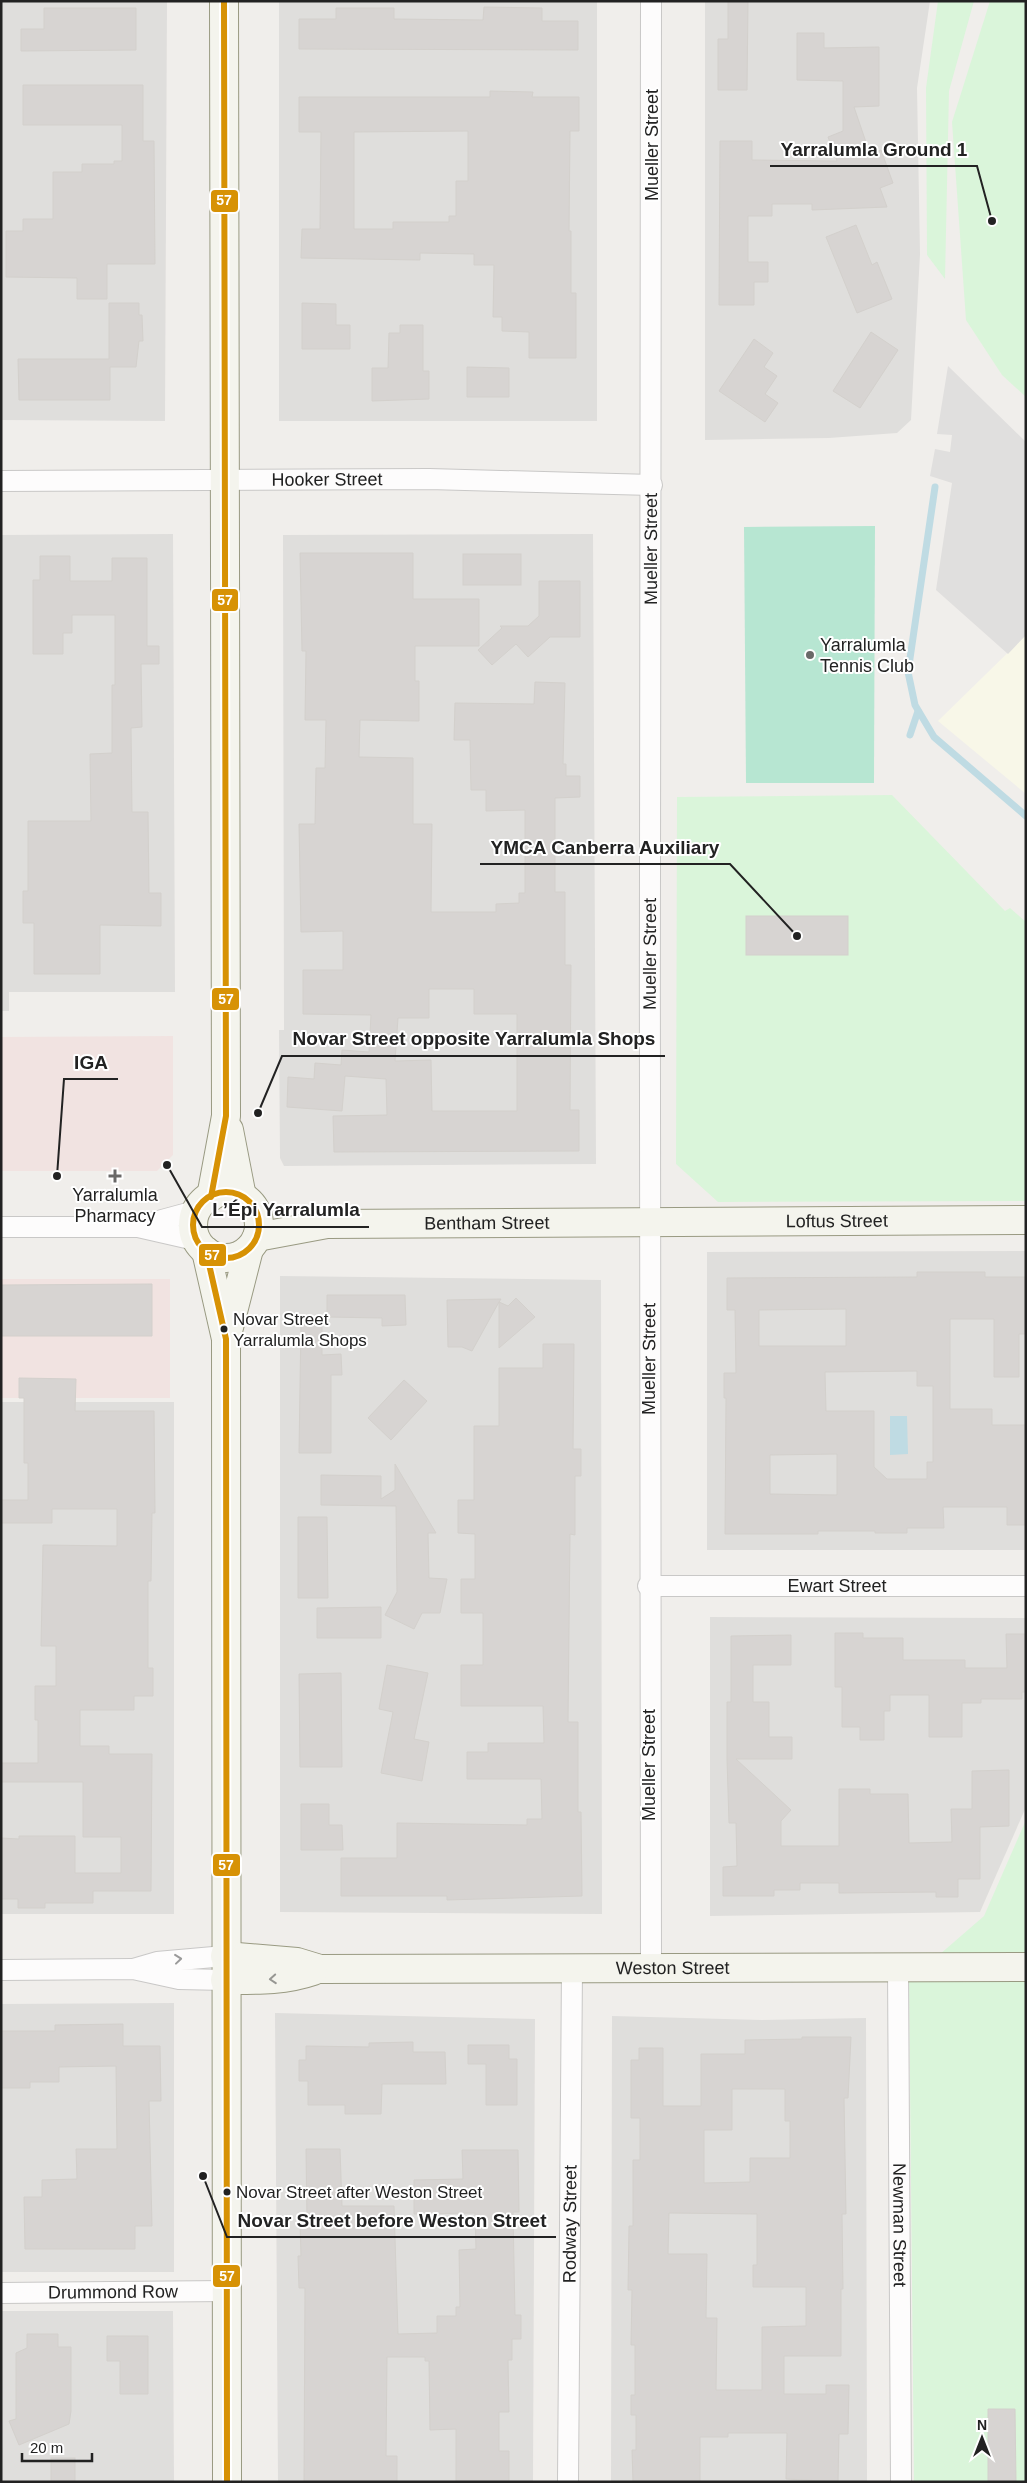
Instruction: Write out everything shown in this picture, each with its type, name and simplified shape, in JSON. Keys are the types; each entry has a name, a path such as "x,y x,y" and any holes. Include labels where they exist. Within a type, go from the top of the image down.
{"main road":[{"path":"224,1 226,1116 249,1203 259,1223 226,1339"},
{"path":"226,1116 203,1204 192,1226 201,1246 226,1339 226,2482"},
{"path":"203,1204 227,1193 249,1203"},
{"name":"Bentham Street","path":"249,1203 327,1224"},
{"name":"Loftus Street","path":"648,1222 1026,1220"},
{"name":"Bentham Street","path":"253,1243 327,1224 648,1222"},
{"path":"201,1246 216,1257 228,1258 240,1256 253,1243"},
{"name":"Weston Street","path":"225,1968 297,1977 320,1969 1026,1967"}],"street":[{"name":"Mueller Street","path":"650,1968 648,1222 652,485 651,1"},
{"name":"Hooker Street","path":"1,480 429,479 652,485"},
{"path":"138,1227 203,1204"},
{"path":"1,1227 138,1227 201,1246"},
{"name":"Ewart Street","path":"648,1586 1026,1586"},
{"name":"Newman Street","path":"898,1967 901,2482"},
{"name":"Weston Street","path":"1,1970 133,1969 179,1979 225,1968"},
{"name":"Rodway Street","path":"568,2482 572,1968"},
{"name":"Drummond Row","path":"1,2292 226,2291"}],"shaded area":[{"path":"1,1 167,1 165,421 1,420"},
{"path":"279,1 597,1 597,421 279,421"},
{"path":"705,1 930,1 917,88 920,254 911,420 897,433 829,438 705,440"},
{"path":"948,366 1026,442 1026,635 1008,654 936,590 952,483 930,476 935,449 950,452 952,435 937,434"},
{"path":"173,534 175,992 9,992 9,1011 1,1011 1,535"},
{"path":"593,534 596,1164 284,1166 280,1158 279,1030 284,1030 283,535"},
{"path":"1026,635 1026,794 938,721"},
{"path":"173,1036 173,1155 157,1171 1,1171 1,1037"},
{"path":"1026,1251 1026,1550 707,1550 707,1252"},
{"path":"280,1276 601,1280 602,1914 280,1912"},
{"path":"1,1279 170,1279 170,1398 1,1398"},
{"path":"1,1402 174,1402 174,1914 1,1914"},
{"path":"710,1617 1026,1618 1026,1807 980,1912 710,1916"},
{"path":"174,2003 174,2272 1,2272 1,2004"},
{"path":"275,2013 535,2019 533,2482 278,2482"},
{"path":"612,2016 762,2020 866,2018 867,2482 611,2482"},
{"path":"1,2311 173,2311 174,2482 1,2482"}],"green space":[{"path":"938,1 974,1 949,91 945,279 927,255 926,88"},
{"path":"990,1 1026,1 1026,397 1002,375 966,320 952,122"},
{"name":"Yarralumla Tennis Club","path":"875,526 874,783 746,783 744,527"},
{"path":"892,795 1005,911 1010,908 1026,922 1026,1201 718,1202 676,1164 677,797"},
{"path":"1026,1820 1026,2482 914,2482 909,1981 984,1916"}],"water":[{"path":"890,1416 907,1416 908,1454 890,1455"}],"building":[{"path":"728,1 748,1 747,90 718,90 718,39 728,39"},
{"path":"484,7 542,8 542,21 578,21 578,50 299,49 299,19 336,19 336,8 394,8 394,19 483,20"},
{"path":"44,8 136,8 136,50 21,51 21,29 44,29"},
{"path":"797,33 824,33 824,48 879,47 879,106 854,107 870,154 881,150 893,183 880,188 887,207 812,210 812,204 772,204 772,216 748,216 748,262 768,262 768,282 754,282 754,305 719,305 720,141 752,141 752,160 837,161 828,137 843,131 843,81 797,80"},
{"path":"23,85 143,85 143,141 154,141 155,264 107,264 107,299 77,299 77,278 6,277 6,231 23,231 23,219 53,219 53,172 82,172 82,164 114,164 114,161 122,161 122,125 23,125"},
{"path":"490,91 533,92 532,97 579,97 579,131 570,131 569,231 571,231 571,293 576,293 576,358 529,358 529,332 502,331 502,317 493,317 494,265 474,265 474,254 420,253 420,260 301,258 302,229 320,229 321,132 299,132 299,97 490,97","holes":["468,131 468,181 456,181 456,216 449,216 449,222 393,222 393,229 354,229 354,132"]},
{"path":"856,225 872,265 877,262 892,299 857,313 826,237"},
{"path":"109,303 139,303 139,315 142,315 143,341 139,341 136,367 110,367 110,400 19,400 18,359 109,359"},
{"path":"302,303 336,304 336,325 350,325 350,349 302,349"},
{"path":"400,325 423,325 423,371 429,371 429,399 372,401 372,368 388,368 389,333 400,333"},
{"path":"871,332 898,350 860,408 833,391"},
{"path":"754,339 773,353 764,367 777,376 765,394 778,403 765,422 719,391"},
{"path":"467,367 509,368 509,397 467,397"},
{"path":"300,553 413,553 413,599 479,599 479,646 415,646 415,681 419,681 419,721 360,720 359,757 413,758 413,824 432,824 431,912 496,912 496,904 519,903 519,893 525,893 525,810 486,811 486,790 471,790 470,740 454,740 455,703 534,704 535,682 565,683 563,764 566,764 566,776 580,776 580,797 555,798 555,892 565,892 565,965 571,965 570,1110 579,1110 579,1151 334,1152 333,1116 387,1115 386,1079 345,1076 342,1111 287,1107 288,1077 314,1079 315,1063 341,1065 342,1050 369,1052 371,1015 303,1014 303,970 343,970 343,931 301,932 299,824 315,824 316,768 325,768 326,720 305,720 306,651 302,651","holes":["429,989 474,989 474,1014 517,1014 517,1111 432,1111 431,1060 395,1061 398,1018 429,1018"]},
{"path":"463,554 521,554 521,585 463,585"},
{"path":"40,556 70,556 70,581 112,581 112,558 147,558 147,646 159,646 159,664 141,664 142,727 131,728 132,812 148,812 149,893 161,893 161,926 100,925 100,974 34,974 34,923 23,923 23,891 28,891 28,821 91,821 90,754 112,753 112,685 115,685 115,615 72,615 72,633 63,633 63,654 33,654 33,580 40,580"},
{"path":"539,581 580,581 580,637 550,637 528,657 516,644 492,665 478,650 502,628 500,626 528,626 539,616"},
{"path":"746,916 848,916 848,955 746,955"},
{"path":"917,1272 985,1272 985,1277 1025,1277 1026,1334 1019,1334 1019,1377 994,1377 994,1319 950,1319 950,1409 992,1409 992,1425 1026,1425 1026,1525 1007,1525 1007,1507 943,1507 944,1528 907,1528 907,1533 818,1531 818,1534 725,1534 726,1398 724,1398 724,1373 736,1373 735,1310 727,1310 727,1278 917,1277","holes":["846,1309 846,1346 759,1346 759,1310","917,1371 917,1386 933,1386 933,1462 927,1462 927,1479 887,1479 874,1467 874,1411 826,1411 825,1372","837,1454 837,1495 770,1494 770,1455"]},
{"path":"152,1284 152,1336 1,1336 1,1285"},
{"path":"327,1295 405,1295 406,1325 382,1326 382,1318 327,1317"},
{"path":"516,1298 535,1317 499,1348 499,1302 508,1306"},
{"path":"501,1299 472,1351 462,1347 448,1347 447,1300"},
{"path":"301,1322 322,1322 322,1355 341,1354 342,1375 331,1375 331,1453 299,1453"},
{"path":"543,1344 574,1344 573,1449 581,1449 581,1476 575,1476 575,1535 570,1534 568,1722 578,1722 578,1812 581,1812 582,1896 447,1900 447,1896 341,1896 341,1858 397,1858 397,1823 527,1825 527,1819 542,1819 541,1779 467,1779 467,1752 488,1752 488,1743 544,1743 543,1706 461,1706 461,1665 483,1665 483,1613 461,1613 461,1579 475,1579 475,1534 458,1533 458,1500 474,1500 474,1426 499,1426 499,1368 543,1368"},
{"path":"19,1378 76,1379 75,1411 154,1411 155,1513 152,1513 151,1581 148,1581 148,1668 153,1668 153,1696 134,1696 134,1710 80,1710 80,1746 109,1746 109,1754 152,1754 151,1891 93,1891 93,1903 45,1903 45,1908 18,1908 18,1899 1,1899 1,1838 19,1839 19,1836 75,1836 75,1873 121,1873 121,1837 83,1837 83,1782 1,1782 1,1763 38,1763 38,1720 35,1720 35,1686 56,1686 56,1646 41,1646 43,1545 117,1546 117,1509 52,1509 52,1523 1,1523 1,1500 28,1500 28,1463 24,1463 24,1398 19,1398"},
{"path":"404,1380 427,1401 391,1440 368,1418"},
{"path":"395,1464 436,1533 428,1533 429,1578 447,1579 440,1613 422,1613 414,1629 385,1615 397,1592 396,1506 321,1505 321,1475 381,1476 381,1499 395,1490"},
{"path":"298,1517 327,1517 328,1598 298,1598"},
{"path":"381,1607 381,1638 317,1638 317,1608"},
{"path":"835,1633 863,1633 863,1638 903,1638 903,1660 965,1660 965,1668 1007,1668 1006,1634 1025,1634 1026,1692 1022,1692 1022,1699 981,1699 981,1703 962,1703 962,1737 929,1737 929,1695 890,1695 890,1711 884,1711 884,1740 860,1740 860,1727 842,1727 842,1687 835,1687"},
{"path":"791,1635 791,1665 753,1665 753,1702 769,1702 769,1737 792,1737 792,1759 736,1759 791,1810 781,1821 781,1846 839,1846 839,1789 870,1789 870,1794 908,1794 909,1843 952,1842 951,1809 972,1809 972,1771 1009,1770 1009,1826 980,1827 980,1879 958,1879 958,1897 936,1897 936,1892 839,1893 839,1883 800,1883 800,1890 774,1890 774,1896 723,1896 723,1867 737,1866 736,1823 729,1823 727,1759 727,1702 731,1702 731,1636"},
{"path":"387,1665 428,1673 414,1739 429,1742 422,1781 381,1773 393,1712 379,1709"},
{"path":"341,1673 342,1767 300,1767 299,1674"},
{"path":"301,1804 329,1804 329,1825 342,1825 343,1850 301,1850"},
{"path":"123,2024 123,2046 160,2046 161,2101 149,2101 152,2226 135,2226 135,2249 25,2249 24,2197 42,2197 42,2180 77,2179 76,2149 117,2149 116,2066 59,2067 59,2082 30,2082 30,2088 1,2088 1,2031 55,2031 55,2025"},
{"path":"802,2037 851,2037 848,2098 844,2098 846,2214 842,2214 843,2289 841,2289 841,2356 784,2356 784,2394 826,2394 826,2385 849,2385 848,2434 839,2434 838,2482 786,2479 787,2433 728,2433 728,2437 700,2437 700,2482 633,2482 632,2450 636,2450 636,2415 631,2415 631,2395 635,2395 635,2345 631,2345 632,2290 628,2290 629,2226 633,2226 633,2160 640,2160 640,2118 631,2118 631,2060 639,2060 639,2048 663,2048 663,2106 701,2106 701,2054 745,2054 745,2040 802,2039","holes":["732,2089 785,2089 785,2121 790,2121 790,2158 750,2158 750,2182 704,2183 704,2130 732,2130","669,2213 757,2214 757,2265 753,2265 753,2287 806,2287 806,2326 762,2327 762,2390 716,2390 717,2318 706,2318 707,2254 668,2254"]},
{"path":"413,2042 413,2052 445,2052 446,2084 382,2084 381,2114 345,2114 345,2105 308,2105 308,2081 299,2081 299,2060 306,2060 306,2046 369,2047 369,2043"},
{"path":"468,2045 509,2045 509,2059 517,2059 517,2105 486,2105 486,2064 468,2064"},
{"path":"306,2149 340,2149 342,2206 394,2206 398,2334 437,2333 437,2316 456,2316 456,2307 460,2307 459,2250 476,2249 475,2213 414,2214 414,2180 463,2179 462,2150 518,2150 519,2212 513,2212 515,2315 521,2315 521,2339 512,2339 512,2360 508,2360 509,2412 499,2412 499,2451 509,2451 509,2482 456,2482 456,2429 430,2430 429,2361 425,2361 425,2357 387,2357 386,2456 397,2456 397,2482 304,2482 305,2288 299,2288 298,2256 301,2256 300,2221 307,2221"},
{"path":"27,2334 58,2334 58,2347 71,2347 71,2411 69,2424 19,2445 9,2421 16,2419 16,2353 27,2348"},
{"path":"107,2336 148,2336 148,2394 120,2394 120,2361 107,2361"},
{"path":"988,2409 1015,2409 1016,2482 988,2482"},
{"path":"51,2458 75,2458 75,2482 51,2482"}],"waterway":[{"path":"935,487 908,672 915,705 934,737 1026,816"},
{"path":"910,735 918,711"}],"transit line":[{"name":"57","path":"211,1197 226,1116 224,1"},
{"name":"57","path":"226,1192 239,1195 249,1202 256,1212 259,1225 256,1238 249,1248 239,1255 226,1258 213,1255 203,1248 196,1238 193,1225 196,1212 203,1202 213,1195 226,1192"},
{"name":"57","path":"206,1251 226,1339 227,2482"}],"place":[{"name":"Yarralumla Ground 1","path":"992,221"},
{"name":"Yarralumla Tennis Club","path":"810,655"},
{"name":"YMCA Canberra Auxiliary","path":"797,936"},
{"name":"Novar Street opposite Yarralumla Shops","path":"258,1113"},
{"name":"L’Épi Yarralumla","path":"167,1165"},
{"name":"IGA","path":"57,1176"},
{"name":"Yarralumla Pharmacy","path":"115,1176"},
{"name":"Novar Street Yarralumla Shops","path":"224,1329"},
{"name":"Novar Street before Weston Street","path":"203,2176"},
{"name":"Novar Street after Weston Street","path":"227,2192"}]}
